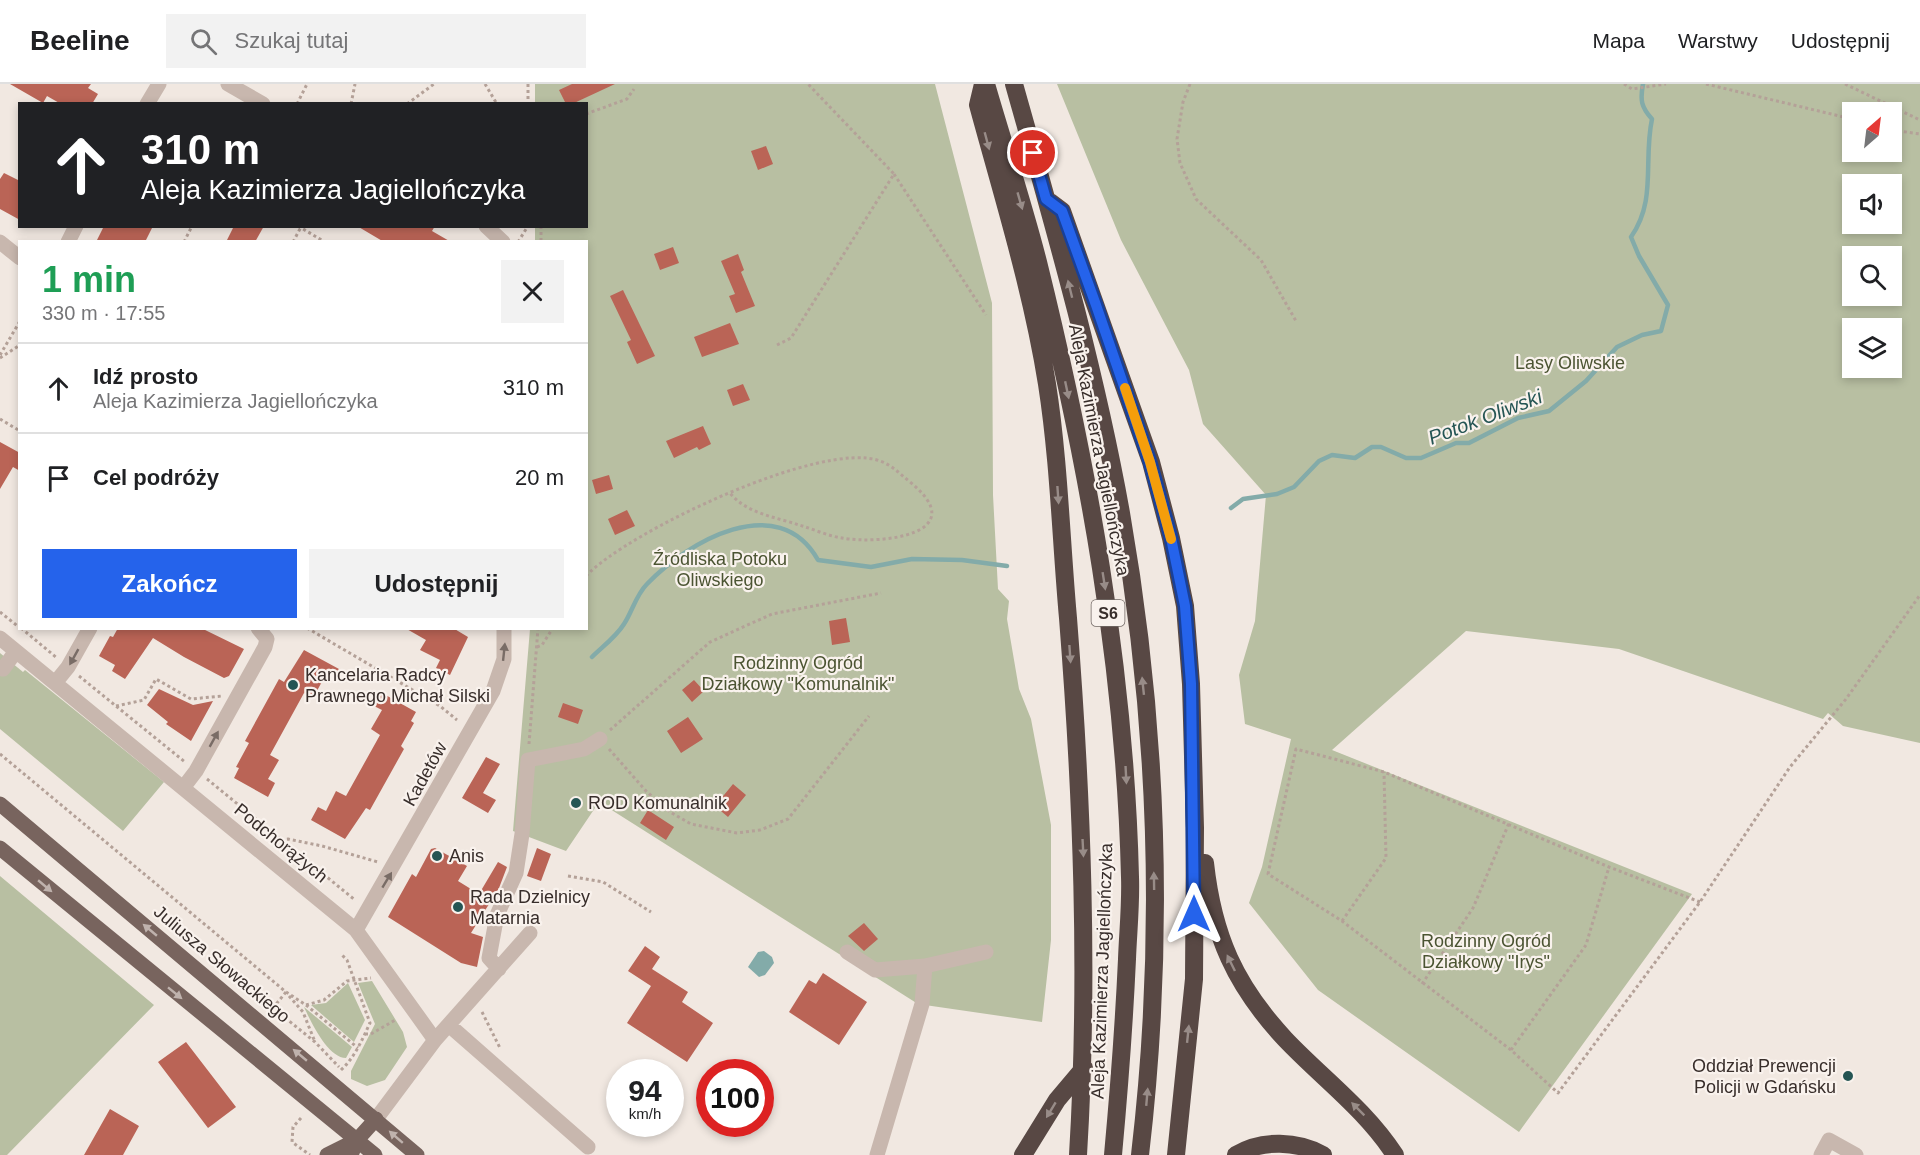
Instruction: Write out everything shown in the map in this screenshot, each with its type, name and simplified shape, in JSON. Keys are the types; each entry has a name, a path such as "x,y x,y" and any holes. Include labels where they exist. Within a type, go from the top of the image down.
{"highway":[{"path":"984,84 978,105 1027,289 1047,384 1055,457 1084,877 1084,1068 1078,1155"},
{"name":"Aleja Kazimierza Jagiellończyka","path":"984,84 1037,260 1064,375 1093,515 1115,670 1125,766 1130,880 1123,1050 1113,1155"},
{"name":"Aleja Kazimierza Jagiellończyka","path":"1014,84 1089,365 1121,513 1147,721 1155,883 1154,954 1147,1100 1140,1155"},
{"path":"1046,199 1062,211 1150,462 1171,538 1185,606 1191,673 1195,828 1194,979 1176,1155"},
{"path":"1195,828 1202,837 1209,897 1216,931 1238,976 1253,1000 1285,1038 1362,1113 1395,1155"},
{"path":"1023,1155 1057,1100 1084,1068"},
{"path":"1236,1155 1258,1146 1274,1144 1294,1145 1323,1155"}],"main road":[{"name":"Juliusza Słowackiego","path":"0,804 417,1155"},
{"path":"0,848 375,1155"},
{"path":"351,1155 357,1140 376,1119"},
{"path":"327,1155 357,1140"}],"street":[{"path":"148,102 159,84"},
{"path":"228,84 260,102"},
{"path":"488,228 501,240"},
{"path":"0,242 18,256"},
{"path":"55,683 68,667 89,630"},
{"path":"183,788 196,771 265,647 267,639 260,630"},
{"name":"Kadetów","path":"356,930 493,691 504,659 504,630"},
{"name":"Podchorążych","path":"0,638 356,930 435,1040"},
{"path":"3,669 16,651"},
{"path":"500,969 489,958 497,915 516,873 528,760 584,749 600,739"},
{"path":"376,1119 435,1040 450,1026 530,933"},
{"path":"847,952 875,970 925,966 986,952"},
{"path":"877,1155 922,1004 925,966"},
{"path":"450,1026 588,1147"},
{"path":"1821,1155 1829,1140 1856,1155"}],"path":[{"path":"298,102 307,84"},
{"path":"352,102 356,84"},
{"path":"411,102 434,84"},
{"path":"485,84 496,102"},
{"path":"528,84 528,102"},
{"path":"808,84 894,174 987,315"},
{"path":"1190,84 1182,102 1177,139 1180,163 1192,190 1197,199 1261,260 1296,321"},
{"path":"1624,84 1632,88 1666,84"},
{"path":"1706,84 1842,117"},
{"path":"1845,84 1920,120"},
{"path":"588,113 627,99 634,89"},
{"path":"1902,131 1920,134"},
{"path":"777,345 791,338 894,174"},
{"path":"302,228 322,240"},
{"path":"0,356 18,324"},
{"path":"0,356 18,346"},
{"path":"0,419 18,430"},
{"path":"588,574 615,550 730,493 783,471 852,456 889,465 922,492 930,503 931,514 927,525 914,534 888,540 865,541 840,538 794,523 771,519 735,499 730,493"},
{"path":"869,716 788,819 760,830 737,832 700,827 670,812 646,791 600,739 710,642 772,614 881,593"},
{"path":"1700,902 1609,867 1384,772 1296,749 1268,874 1342,921 1511,1050 1558,1093 1700,902 1790,767 1846,699 1920,595"},
{"path":"0,612 18,626"},
{"path":"310,630 440,706 457,720"},
{"path":"528,760 538,630"},
{"path":"537,647 542,645 552,630"},
{"path":"116,705 144,700 156,679 191,699 238,695"},
{"path":"0,754 286,993 303,1012 315,1042"},
{"path":"1342,921 1386,858 1384,772"},
{"path":"1422,984 1473,909 1509,823"},
{"path":"281,840 288,839 322,846 378,862"},
{"path":"1511,1050 1586,945 1609,867"},
{"path":"568,876 603,882 651,912"},
{"path":"286,993 273,1008 315,1042 341,1069 349,1063 370,1023 342,955"},
{"path":"306,1005 324,1000 347,981 374,978"},
{"path":"286,993 306,1005 358,1048"},
{"path":"472,1001 481,1010 498,1039 504,1074"},
{"path":"365,1034 371,1034 397,1020"},
{"path":"301,1118 291,1134 292,1142 300,1153 310,1155"}],"green space":[{"name":"Rodzinny Ogród Działkowy \"Komunalnik\"","path":"535,84 935,84 992,303 993,495 998,589 1009,601 1007,619 1019,689 1031,719 1051,825 1051,940 1042,1022 918,1004 599,802 566,851 513,831 530,630 588,630 588,240 535,240 535,228 588,228 588,102 535,102"},
{"name":"Lasy Oliwskie","path":"1057,84 1920,84 1920,743 1843,726 1828,713 1823,719 1619,649 1466,631 1332,750 1692,894 1519,1132 1318,990 1249,903 1262,867 1291,739 1245,724 1239,675 1255,621 1266,495 1203,424 1189,370 1121,240"},
{"path":"0,653 23,672 25,670 164,782 123,831 0,729"},
{"path":"0,876 154,1005 7,1155 0,1155"},
{"path":"372,981 403,1032 407,1047 385,1080 367,1086 351,1079 351,1071 375,1024 358,983"},
{"path":"348,983 365,1020 354,1042 311,1005 326,1003"},
{"path":"304,1007 352,1047 346,1058 339,1056 327,1046"}],"water":[{"path":"764,951 772,957 774,963 765,975 759,977 748,967 758,952"}],"building":[{"path":"10,84 91,84 88,88 98,94 93,102 58,102 47,96 41,102"},
{"path":"572,84 615,84 576,102 565,102 559,90"},
{"path":"766,146 773,164 758,170 751,151"},
{"path":"4,173 18,180 18,219 0,209 0,179"},
{"path":"103,228 152,228 146,240 97,240"},
{"path":"233,228 263,228 256,240 227,240"},
{"path":"360,228 434,228 432,231 448,240 381,240"},
{"path":"673,247 679,263 660,270 654,254"},
{"path":"738,254 744,270 741,272 755,306 736,313 729,296 735,294 721,261"},
{"path":"623,290 655,356 637,364 627,342 631,340 610,296"},
{"path":"730,323 739,344 702,357 694,337"},
{"path":"743,384 750,400 733,406 727,390"},
{"path":"703,426 711,444 699,450 697,447 674,458 666,441"},
{"path":"0,442 18,452 18,470 13,467 0,489"},
{"path":"609,475 613,489 596,494 592,480"},
{"path":"627,510 635,526 615,535 608,519"},
{"path":"846,618 850,642 832,645 829,621"},
{"path":"117,630 205,630 244,649 229,676 224,678 153,638 125,679 112,671 115,665 99,656 110,636 113,637"},
{"path":"408,630 456,630 468,637 450,675 436,668 440,660 420,650 426,640"},
{"path":"304,650 339,669 331,682 324,678 313,698 304,693 270,755 279,760 268,779 275,783 268,797 234,778 239,768 236,767 249,743 245,741 279,679 284,682"},
{"path":"694,680 704,691 692,702 682,690"},
{"path":"159,689 193,705 213,701 191,741 166,724 168,722 147,705"},
{"path":"382,693 416,712 411,721 414,723 401,746 404,749 370,810 366,808 345,839 311,820 318,807 326,811 336,791 346,796 380,735 371,729 382,710 374,706"},
{"path":"563,703 583,710 578,724 558,717"},
{"path":"688,717 703,739 681,753 667,731"},
{"path":"486,757 500,764 483,793 496,800 488,813 462,798"},
{"path":"733,784 746,795 728,817 715,806"},
{"path":"648,810 674,827 666,840 640,823"},
{"path":"435,848 467,866 458,881 479,894 498,862 507,867 499,888 471,933 483,937 477,967 461,963 388,917 412,874 416,877 431,849"},
{"path":"537,848 551,854 541,881 527,876"},
{"path":"864,923 878,939 864,951 848,936"},
{"path":"645,946 660,957 652,969 688,992 682,1002 713,1023 687,1062 627,1023 651,986 628,971"},
{"path":"823,973 867,1002 839,1045 789,1012 809,980 816,984"},
{"path":"186,1042 236,1107 208,1128 158,1062"},
{"path":"110,1109 139,1126 123,1155 84,1155"}],"waterway":[{"name":"Potok Oliwski","path":"1231,508 1243,499 1277,494 1294,487 1319,461 1332,455 1355,458 1372,447 1381,447 1406,458 1421,458 1456,443 1469,443 1518,418 1549,411 1586,381 1617,347 1642,335 1661,331 1668,305 1639,256 1631,237 1639,223 1647,194 1652,119 1642,103 1643,84"},
{"name":"Potok Oliwski","path":"592,657 621,629 643,588 664,568 708,539 732,530 757,525 780,528 801,539 818,560 871,567 912,559 962,560 1007,566"}],"slow traffic":[{"path":"1125,388 1150,462 1171,539"}],"place":[{"name":"Kancelaria Radcy Prawnego Michał Silski","path":"293,685"},
{"name":"ROD Komunalnik","path":"576,803"},
{"name":"Anis","path":"437,856"},
{"name":"Rada Dzielnicy Matarnia","path":"458,907"},
{"name":"Oddział Prewencji Policji w Gdańsku","path":"1848,1076"}],"route":[{"path":"1033,153 1046,199 1062,211 1096,305 1150,462 1171,538 1185,606 1191,684 1195,828 1194,914"}],"park label":[{"name":"Źródliska Potoku Oliwskiego","path":"720,569"},
{"name":"Rodzinny Ogród Działkowy \"Irys\"","path":"1486,951"}]}
